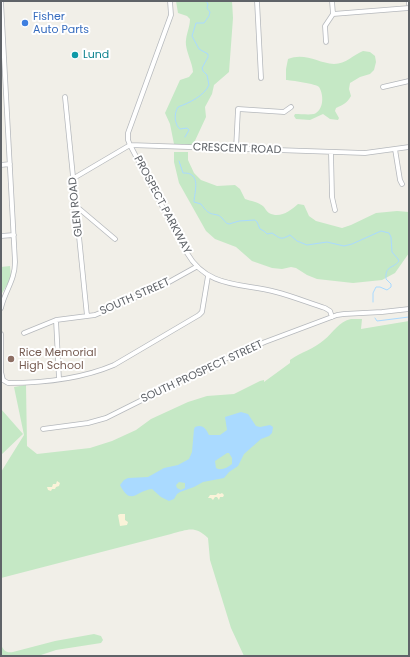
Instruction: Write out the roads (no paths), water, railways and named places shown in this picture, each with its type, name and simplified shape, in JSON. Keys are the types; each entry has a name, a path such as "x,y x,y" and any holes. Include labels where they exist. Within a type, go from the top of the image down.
{"street":[{"path":"1,1 15,272 1,308"},
{"name":"PROSPECT PARKWAY","path":"170,1 170,15 128,133 130,145 187,253 196,267 208,276 225,283 284,295 325,308 330,311 332,317"},
{"path":"256,1 261,78"},
{"path":"326,42 325,26 333,14 332,1"},
{"path":"333,14 409,8"},
{"path":"383,87 409,81"},
{"name":"GLEN ROAD","path":"65,98 87,316"},
{"path":"1,108 7,107"},
{"path":"236,149 238,109 284,112 291,107"},
{"path":"74,178 130,145"},
{"name":"CRESCENT ROAD","path":"130,145 369,153 409,147"},
{"path":"395,149 402,184"},
{"path":"331,152 332,197 335,210"},
{"path":"1,165 10,164"},
{"path":"76,206 115,239"},
{"path":"1,236 14,235"},
{"name":"SOUTH STREET","path":"24,333 56,320 87,316 101,312 160,287 196,267"},
{"path":"1,334 1,372 4,380 8,383 76,377 114,365 199,315 202,312 208,276"},
{"name":"SOUTH PROSPECT STREET","path":"43,429 88,423 106,418 218,362 332,317 344,314 409,309"},
{"path":"56,320 59,379"}],"water":[{"path":"241,412 248,414 256,426 260,427 270,425 273,427 272,433 261,439 244,454 238,466 229,472 224,478 203,482 180,492 174,499 169,501 161,497 152,489 134,496 128,495 124,492 120,485 124,480 128,478 148,477 164,468 178,465 189,459 192,452 195,427 202,427 209,435 220,435 227,430 225,417","holes":["229,453 232,458 232,464 224,469 216,468 215,461","179,482 185,483 185,488 181,490 177,488 176,485"]}],"waterway":[{"path":"185,137 189,130 187,128 180,129 178,127 175,118 177,109 178,107 200,96 209,85 207,75 202,68 208,54 199,49 192,36 196,23 204,23 209,16 210,12 207,8 208,4 206,1"},
{"path":"179,161 183,173 190,174 195,179 196,187 194,202 201,204 208,212 219,216 228,224 239,221 255,220 260,229 267,234 272,233 281,238 285,238 290,235 297,241 307,245 327,242 344,246 381,231 389,233 391,237 392,252 399,261 387,271 386,279 391,284 391,287 387,290 376,287 373,293 373,302"},
{"path":"375,318 377,321 409,317"}],"place":[{"name":"Fisher Auto Parts","path":"25,23"},
{"name":"Lund","path":"75,55"},
{"name":"Rice Memorial High School","path":"11,359"}]}
